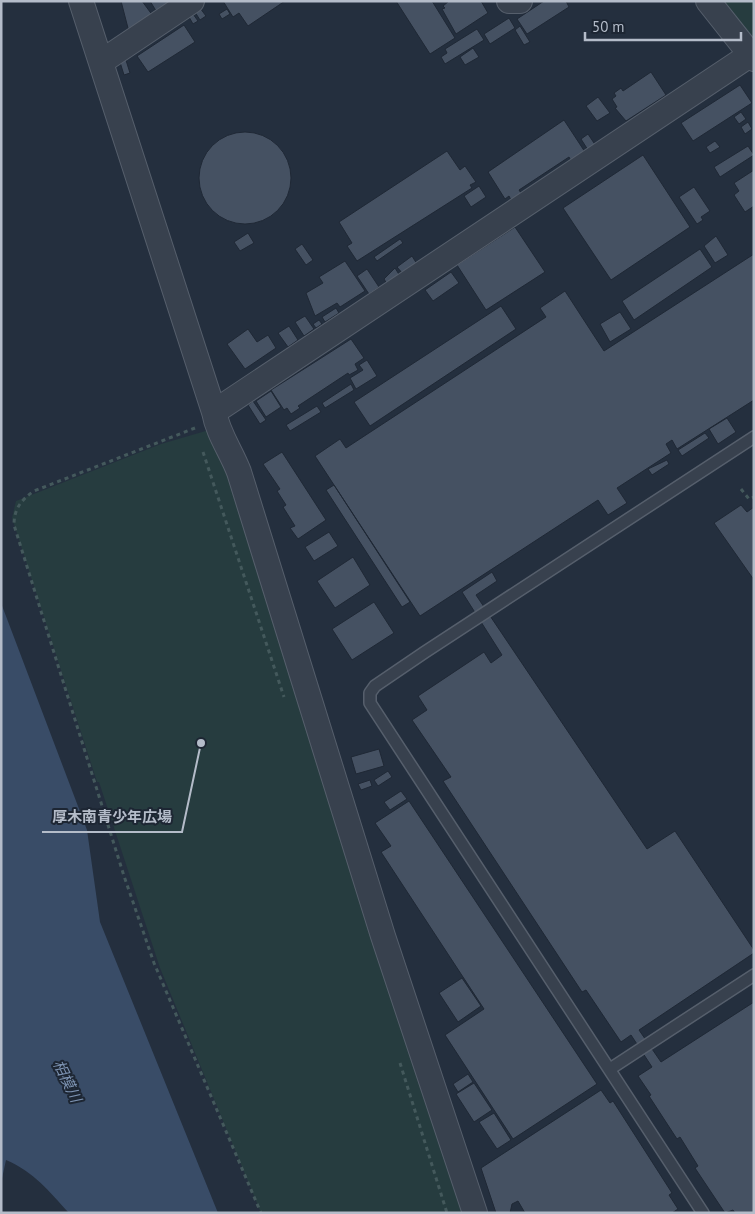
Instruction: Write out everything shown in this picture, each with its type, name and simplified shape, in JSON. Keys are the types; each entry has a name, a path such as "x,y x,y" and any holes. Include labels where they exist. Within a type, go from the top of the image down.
{"street":[{"path":"81,1 214,412 218,430 227,444 239,472 401,991 475,1213"},
{"path":"101,62 192,1"},
{"path":"509,1 520,1"},
{"path":"214,412 752,57 708,1"}],"lane":[{"path":"703,1213 370,703 370,693 375,686 408,664 754,437"},
{"path":"610,1069 754,975"}],"path":[{"path":"214,412 207,423 34,491 19,503 14,516 14,525 124,876 154,963 261,1213"},
{"path":"742,489 749,498 754,497"}],"green space":[{"path":"719,1 754,1 754,42"},
{"path":"209,430 225,464 469,1213 261,1213 160,968 99,782 97,782 12,518 16,501 161,444"}],"water":[{"name":"相模川","path":"1,603 87,830 100,922 218,1213 69,1213 33,1176 6,1160 1,1183"}],"building":[{"path":"121,1 142,1 153,16 129,32"},
{"path":"150,1 178,1 158,14"},
{"path":"223,1 285,1 248,26 239,13 233,17"},
{"path":"396,1 432,1 455,38 430,54"},
{"path":"449,1 481,1 488,13 456,34 442,9 445,8 443,6"},
{"path":"544,1 566,1 569,7 527,34 517,19"},
{"path":"200,8 206,16 200,20 195,12"},
{"path":"227,9 230,14 222,19 219,14"},
{"path":"193,14 198,21 193,24 189,17"},
{"path":"509,18 515,28 490,44 484,34"},
{"path":"184,25 195,42 148,72 137,56"},
{"path":"520,26 530,42 524,45 515,30"},
{"path":"477,29 484,40 445,64 441,57 447,53 445,49"},
{"path":"473,48 479,57 465,65 460,57"},
{"path":"125,57 130,73 124,75 119,59"},
{"path":"651,72 666,95 626,121 615,108 617,107 612,99 616,96 614,93 621,88 623,91"},
{"path":"740,85 752,103 693,141 681,123"},
{"path":"598,97 610,113 597,121 586,106"},
{"path":"741,112 746,119 739,124 734,117"},
{"path":"564,120 585,152 571,161 569,157 519,190 521,193 511,200 509,196 505,199 488,172"},
{"path":"748,122 752,129 745,134 741,127"},
{"path":"245,132 263,135 278,145 288,160 291,178 288,196 278,211 263,221 245,224 227,221 212,211 202,196 199,178 202,160 212,145 227,135"},
{"path":"588,134 596,146 588,150 581,139"},
{"path":"715,141 720,147 710,153 706,147"},
{"path":"748,146 754,155 720,177 714,167"},
{"path":"447,151 460,170 465,166 476,182 470,185 472,188 357,261 347,246 352,243 339,222"},
{"path":"643,155 690,227 611,280 563,208"},
{"path":"754,170 754,206 745,212 734,195 739,191 734,183"},
{"path":"479,186 486,197 471,207 464,196"},
{"path":"694,187 710,211 701,217 703,220 697,224 679,197"},
{"path":"515,227 545,272 486,310 457,265"},
{"path":"248,233 254,243 240,251 234,242"},
{"path":"716,236 728,255 715,263 704,246"},
{"path":"400,239 403,243 377,261 374,257"},
{"path":"302,244 313,260 306,265 295,249"},
{"path":"700,249 712,267 634,320 622,301"},
{"path":"754,254 754,400 677,449 672,440 666,444 671,453 617,488 627,503 608,515 598,500 420,616 315,456 340,439 346,448 546,317 540,308 565,291 604,351"},
{"path":"412,256 417,264 403,274 397,267"},
{"path":"345,261 365,291 340,307 337,303 315,316 306,293 323,283 319,277"},
{"path":"395,268 400,276 387,284 384,279"},
{"path":"367,269 379,287 369,294 357,276"},
{"path":"451,272 459,283 433,301 425,290"},
{"path":"501,306 516,329 370,426 354,402"},
{"path":"336,308 339,313 325,322 322,317"},
{"path":"620,312 631,329 610,342 600,324"},
{"path":"305,316 314,329 304,336 295,322"},
{"path":"319,320 322,324 316,328 313,324"},
{"path":"289,326 298,340 288,347 278,333"},
{"path":"248,329 257,342 268,335 276,348 245,369 227,344"},
{"path":"351,339 364,358 355,364 358,370 349,375 348,373 298,406 300,408 291,414 287,408 284,410 271,390"},
{"path":"367,360 377,376 356,389 350,378 363,370 359,365"},
{"path":"351,384 354,390 325,408 322,403"},
{"path":"271,391 281,407 266,417 256,401"},
{"path":"253,401 266,420 260,424 248,405"},
{"path":"317,406 321,412 290,431 286,425"},
{"path":"727,418 736,432 718,444 709,429"},
{"path":"705,433 709,438 682,456 678,450"},
{"path":"282,452 326,520 298,539 290,528 295,526 283,507 286,505 277,491 280,489 263,464"},
{"path":"667,460 669,464 652,475 648,469"},
{"path":"334,485 410,602 402,607 326,490"},
{"path":"741,505 747,512 754,507 754,580 714,523"},
{"path":"329,532 338,546 314,561 305,547"},
{"path":"353,557 370,585 335,608 317,581"},
{"path":"492,572 497,581 476,595 647,849 675,831 754,950 754,953 639,1030 661,1062 754,1002 754,1213 735,1213 733,1210 725,1213 695,1168 698,1166 680,1137 677,1139 638,1076 652,1067 631,1035 621,1042 586,990 582,992 443,781 451,777 412,720 427,710 418,696 484,652 491,663 502,655 462,592"},
{"path":"374,602 394,633 352,660 332,629"},
{"path":"379,749 384,766 356,774 351,757"},
{"path":"388,771 392,777 378,786 374,780"},
{"path":"370,780 372,786 361,790 358,784"},
{"path":"401,791 407,799 390,810 384,802"},
{"path":"409,801 597,1084 513,1139 445,1035 484,1009 381,852 391,846 375,823"},
{"path":"462,978 481,1006 458,1022 439,993"},
{"path":"468,1074 473,1082 458,1092 453,1084"},
{"path":"474,1083 492,1110 474,1122 456,1094"},
{"path":"601,1090 610,1103 613,1101 672,1193 669,1195 678,1209 672,1213 525,1213 518,1201 512,1204 510,1213 496,1213 481,1168"},
{"path":"494,1113 511,1140 497,1149 479,1122"}],"place":[{"name":"厚木南青少年広場","path":"201,743"}]}
